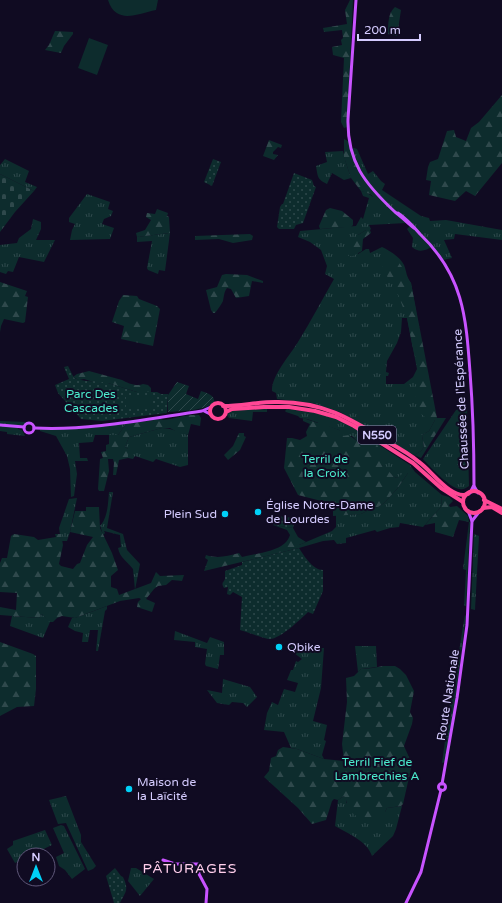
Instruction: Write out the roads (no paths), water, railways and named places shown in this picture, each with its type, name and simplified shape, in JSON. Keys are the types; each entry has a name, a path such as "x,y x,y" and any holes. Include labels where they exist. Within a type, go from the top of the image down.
{"highway":[{"name":"N550","path":"224,406 296,403 315,406 345,416 415,459 456,494 462,495 478,493"},
{"path":"218,404 224,406 226,412 224,417 218,419 213,418 210,414 211,407 218,404"},
{"name":"N550","path":"226,412 232,409 265,404"},
{"name":"N550","path":"273,404 315,410 349,423 413,462 441,488 463,502 464,508 468,511"},
{"path":"463,502 469,493"},
{"path":"478,493 484,500 502,509"},
{"path":"481,510 484,500"},
{"path":"468,511 473,513 492,507 502,513"}],"main road":[{"name":"Chaussée de l'Espérance","path":"356,0 348,119 350,142 355,160 365,180 374,192 406,223 418,231 432,246 445,264 454,281 463,306 468,331 474,485"},
{"path":"24,427 26,432 29,433 33,431 34,428 81,427 202,411 211,407"},
{"path":"202,411 210,414"},
{"path":"0,425 24,427 26,424 30,423 34,428"},
{"path":"474,485 478,493"},
{"path":"469,493 474,485"},
{"path":"468,511 472,521 481,510"},
{"name":"Route Nationale","path":"406,903 421,872 441,790 445,788 445,785 442,784 458,698 468,609 472,521"},
{"path":"164,861 175,864 198,864 199,874 207,889 206,903"}],"place":[{"name":"Église Notre-Dame de Lourdes","path":"258,512"},
{"name":"Plein Sud","path":"225,514"},
{"name":"Qbike","path":"279,647"},
{"name":"Maison de la Laïcité","path":"129,789"}],"district":[{"name":"PÂTURAGES","path":"190,868"}],"park label":[{"name":"Parc Des Cascades","path":"91,401"},
{"name":"Terril de la Croix","path":"325,466"},
{"name":"Terril Fief de Lambrechies A","path":"377,769"}]}
